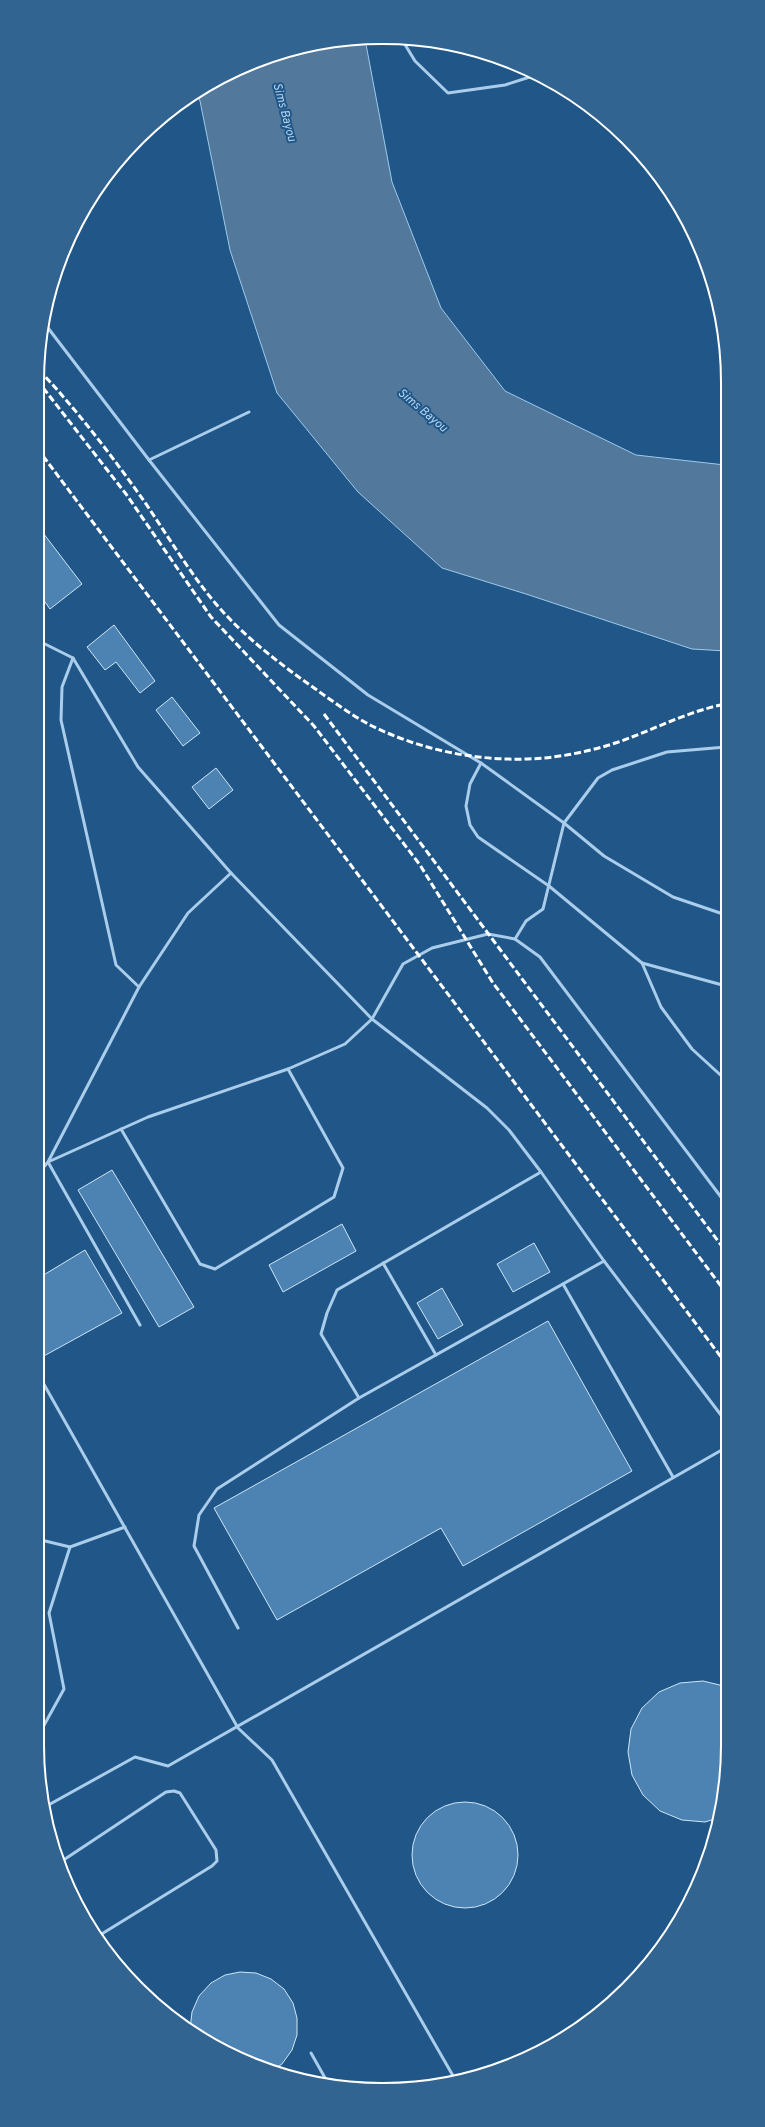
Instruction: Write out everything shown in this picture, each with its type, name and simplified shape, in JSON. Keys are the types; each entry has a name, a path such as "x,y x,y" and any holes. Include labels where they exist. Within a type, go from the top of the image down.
{"lane":[{"path":"405,45 415,61 448,93 504,85 528,77"},
{"path":"49,329 149,460 279,625 368,695 481,763 564,823 604,856 673,897 721,913"},
{"path":"149,460 248,412"},
{"path":"44,644 73,658 138,767 230,873 372,1019 487,1108 509,1130 541,1172 604,1262 721,1415"},
{"path":"73,658 62,687 61,720 116,965 139,987"},
{"path":"515,939 526,921 543,909 564,823 593,783 612,770 667,752 721,748"},
{"path":"481,763 470,784 466,806 470,825 478,837 549,886 642,963 721,985"},
{"path":"44,1167 48,1162 139,987 188,914 230,873"},
{"path":"48,1162 148,1117 288,1069 345,1044 372,1019 403,964 432,948 488,934 515,939 540,957 721,1197"},
{"path":"642,963 661,1008 692,1049 721,1076"},
{"path":"121,1129 200,1264 215,1269 334,1197 343,1168 288,1069"},
{"path":"48,1162 140,1325"},
{"path":"358,1398 321,1334 326,1313 336,1290 541,1172"},
{"path":"238,1628 194,1546 199,1515 217,1489 358,1398 604,1262"},
{"path":"383,1263 436,1355"},
{"path":"563,1284 674,1477"},
{"path":"44,1384 238,1728 272,1760 453,2075"},
{"path":"50,1804 135,1757 168,1766 238,1728 472,1591 721,1450"},
{"path":"44,1541 70,1547 125,1527"},
{"path":"44,1726 64,1690 49,1613 70,1547"},
{"path":"64,1859 166,1792 174,1790 180,1793 216,1850 217,1861 212,1866 102,1935"},
{"path":"311,2053 325,2078"}],"water":[{"name":"Sims Bayou","path":"366,45 392,182 441,308 505,391 636,455 721,465 721,651 692,649 442,568 358,492 277,393 230,250 199,98 213,89 274,62 316,51 338,47"}],"building":[{"path":"44,534 82,584 50,609 44,601"},
{"path":"114,625 155,681 140,693 116,662 105,670 87,647"},
{"path":"172,697 200,733 183,746 156,710"},
{"path":"216,768 233,790 209,809 192,787"},
{"path":"112,1170 194,1307 159,1327 78,1190"},
{"path":"342,1224 356,1251 283,1292 269,1265"},
{"path":"534,1243 550,1272 513,1292 497,1264"},
{"path":"85,1250 122,1313 44,1356 44,1275"},
{"path":"442,1288 463,1325 438,1339 417,1303"},
{"path":"548,1321 632,1471 463,1566 441,1528 277,1620 214,1508"},
{"path":"703,1681 721,1685 721,1744 718,1789 712,1820 705,1822 682,1820 660,1811 643,1795 632,1775 628,1752 631,1729 642,1708 659,1692 680,1683"},
{"path":"465,1802 485,1806 502,1818 514,1835 518,1855 514,1875 502,1892 485,1904 465,1908 445,1904 428,1892 416,1875 412,1855 416,1835 428,1818 445,1806"},
{"path":"240,1972 256,1973 271,1979 284,1989 293,2003 297,2018 297,2035 292,2050 279,2066 233,2048 213,2038 191,2024 192,2012 199,1996 211,1983 225,1975"}],"railway":[{"path":"44,376 107,450 197,579 216,604 235,625 289,670 344,709 372,726 413,743 456,754 500,759 544,758 600,748 690,714 721,705"},
{"path":"44,389 126,494 211,617 314,726 420,865 493,983 721,1286"},
{"path":"44,457 721,1357"},
{"path":"324,714 721,1245"}]}
